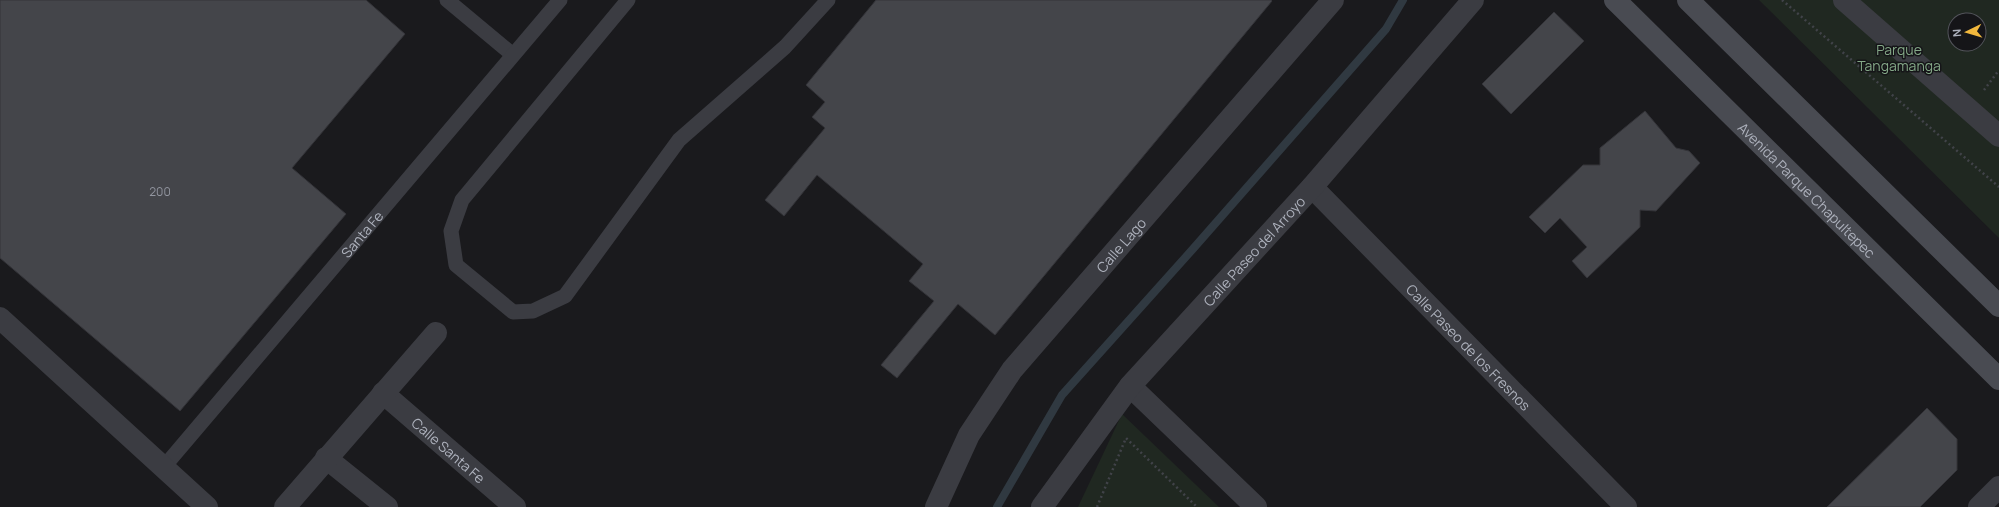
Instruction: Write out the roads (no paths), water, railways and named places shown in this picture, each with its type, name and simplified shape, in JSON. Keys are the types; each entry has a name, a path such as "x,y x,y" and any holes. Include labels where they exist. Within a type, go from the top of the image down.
{"main road":[{"name":"Avenida Parque Chapultepec","path":"1615,0 1999,379"},
{"path":"1688,0 1999,306"}],"street":[{"name":"Calle Lago","path":"936,507 969,435 1012,370 1332,0"},
{"name":"Calle Paseo del Arroyo","path":"1042,507 1130,386 1312,187 1473,0"},
{"path":"1844,0 1999,136"},
{"name":"Calle Paseo de los Fresnos","path":"1312,187 1620,505"},
{"path":"0,318 207,507"},
{"path":"285,507 436,332"},
{"path":"1130,386 1256,507"},
{"name":"Calle Santa Fe","path":"383,393 515,507"},
{"path":"326,458 387,507"},
{"path":"1979,507 1999,487"}],"lane":[{"path":"447,0 513,55"},
{"name":"Santa Fe","path":"163,468 560,0"},
{"path":"628,0 462,200 451,231 456,264 513,312 534,311 565,296 679,140 786,47 828,0"}],"waterway":[{"path":"997,507 1062,395 1192,250 1386,29 1403,0"}],"park label":[{"name":"Parque Tangamanga","path":"1899,58"}]}
